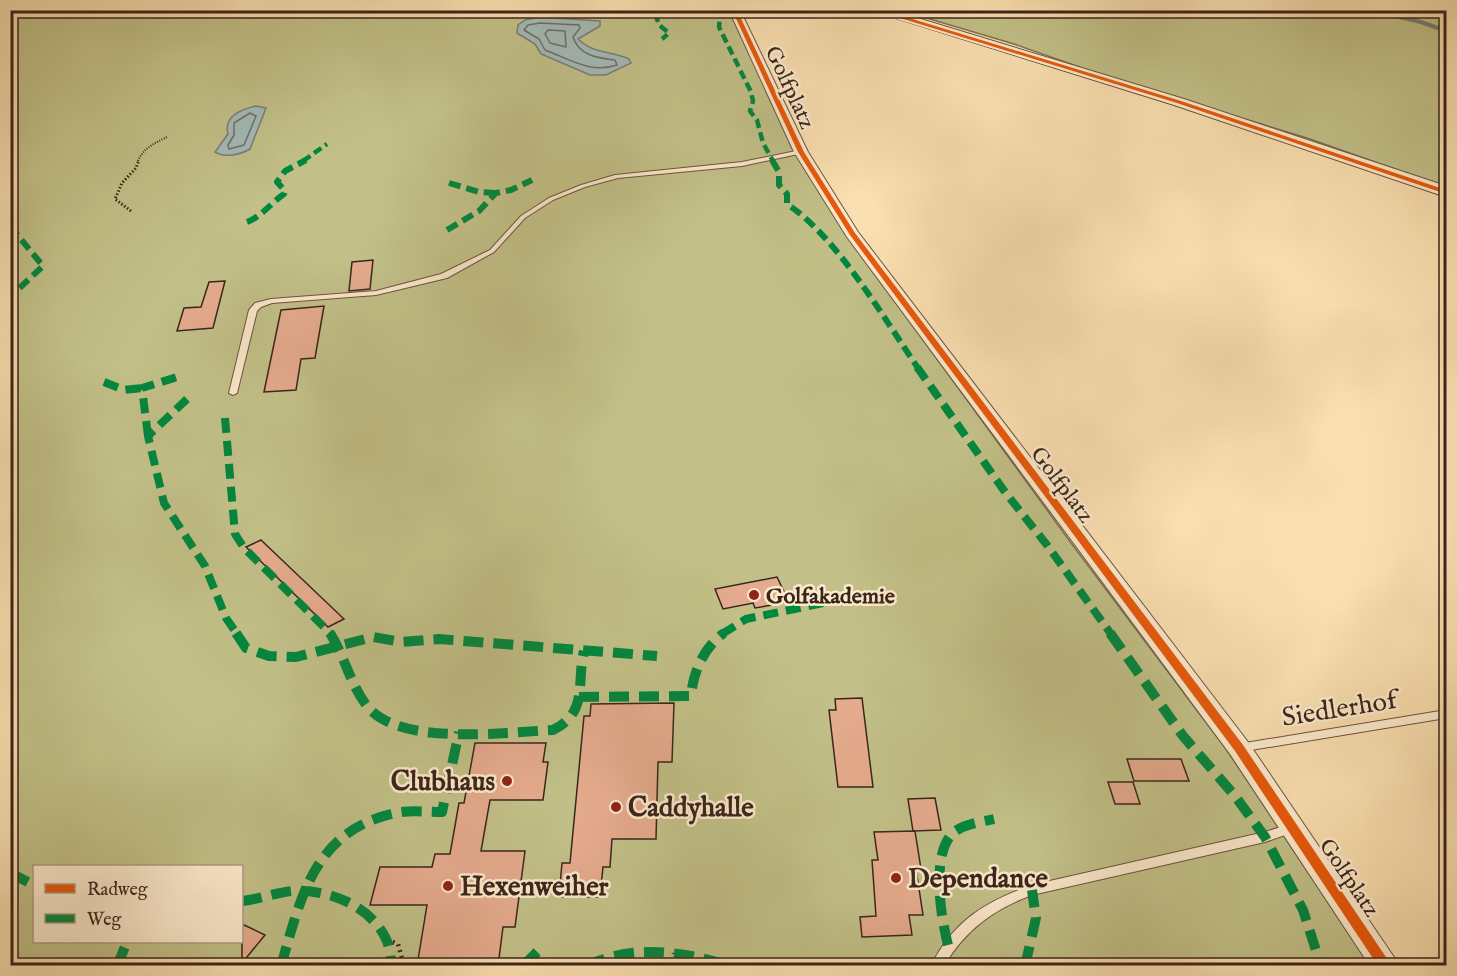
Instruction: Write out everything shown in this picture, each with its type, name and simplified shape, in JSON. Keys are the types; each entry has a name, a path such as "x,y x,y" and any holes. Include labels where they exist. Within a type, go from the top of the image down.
{"street":[{"name":"Golfplatz","path":"734,10 801,152 852,234 1239,748 1386,966"},
{"path":"876,10 1168,99 1446,192"}],"lane":[{"path":"233,393 253,310 258,304 376,293 444,276 492,251 524,217 542,205 594,182 617,176 742,164 801,152"},
{"name":"Siedlerhof","path":"1239,748 1446,714"},
{"path":"938,966 948,945 979,914 1005,899 1032,890 1265,837 1293,828"}],"path":[{"path":"131,211 115,199 122,183 136,168 141,154 148,147 167,137"},
{"path":"387,940 398,944 404,966"},
{"path":"673,966 674,953"}],"shaded area":[{"path":"10,11 730,11 795,153 847,235 1071,543 1226,749 1372,965 11,965"},
{"path":"903,11 1446,11 1446,187 1307,138 1114,79 1014,44"}],"water":[{"path":"539,17 600,21 600,26 578,39 590,48 622,56 629,59 631,63 606,75 590,75 541,54 535,44 517,33 518,25 525,20"},
{"path":"256,106 266,108 250,149 232,155 215,152 228,134 228,122 231,118 240,111"}],"building":[{"path":"373,260 370,289 349,291 352,262"},
{"path":"225,281 213,328 177,331 184,308 201,307 209,282"},
{"path":"324,306 315,358 301,359 296,390 264,392 281,310"},
{"path":"261,540 344,619 328,627 246,547"},
{"name":"Golfakademie","path":"777,577 789,602 755,608 753,603 723,609 715,589"},
{"path":"862,698 873,787 838,787 829,710 836,710 835,699"},
{"path":"674,703 672,762 658,762 656,839 612,839 610,867 603,867 600,897 559,897 562,863 570,863 584,716 590,716 591,704"},
{"name":"Hexenweiher","path":"475,743 546,743 543,762 548,762 543,800 490,800 481,851 525,851 515,927 503,927 498,966 417,966 427,905 370,905 380,867 432,867 435,854 450,854 459,803 464,803"},
{"path":"1127,759 1181,759 1189,781 1134,781"},
{"path":"1108,782 1133,782 1140,804 1115,804"},
{"path":"935,798 941,830 913,831 908,799"},
{"name":"Dependance","path":"915,831 921,869 916,869 923,915 909,915 912,935 862,937 860,917 876,916 872,860 878,860 874,832"},
{"path":"243,924 265,935 242,963 242,943"}],"waterway":[{"path":"1368,10 1421,22 1446,31"}],"marked path":[{"path":"273,10 276,14"},
{"path":"641,10 656,16 659,25 669,33 662,39"},
{"path":"715,10 720,16 719,27 751,92 753,101 750,111 757,120 763,143 779,172 779,185 787,194 787,204 805,216 811,226 832,245 1005,492 1047,545 1183,736 1235,796 1265,837 1303,910 1321,966"},
{"path":"247,222 258,218 266,207 284,194 285,191 277,182 285,171 312,157 327,144"},
{"path":"447,230 479,211 496,193 511,190 532,180"},
{"path":"449,183 479,192 496,193"},
{"path":"10,226 43,266 10,297"},
{"path":"148,436 142,388 177,377"},
{"path":"104,382 124,390 142,388"},
{"path":"187,399 148,436 164,503 205,566 226,618 246,648 269,656 296,657 373,637 401,642 439,639 657,656"},
{"path":"225,418 235,534 244,548 330,632 359,694 369,709 381,719 404,728 446,733 553,730 565,724 573,716 577,707 584,651"},
{"path":"579,697 691,696 692,680 701,659 721,635 746,619 833,601"},
{"path":"281,966 304,891 314,869 345,833 368,821 396,813 442,812 459,732"},
{"path":"948,945 942,920 939,889 945,847 951,836 959,829 994,819"},
{"path":"10,873 33,884"},
{"path":"1025,966 1036,918 1032,890"},
{"path":"243,901 293,891 325,894 354,905 378,925 386,938 392,966"},
{"path":"117,966 127,943"},
{"path":"523,966 539,950"},
{"path":"586,966 619,954 638,952 677,954 730,966"},
{"path":"548,962 552,966"}],"cycle path":[{"path":"734,10 801,152 852,234 1239,748 1386,966"},
{"path":"876,10 1179,102 1446,192"}],"place":[{"name":"Golfakademie","path":"754,595"},
{"name":"Clubhaus","path":"507,781"},
{"name":"Caddyhalle","path":"616,807"},
{"name":"Dependance","path":"896,878"},
{"name":"Hexenweiher","path":"448,886"}]}
